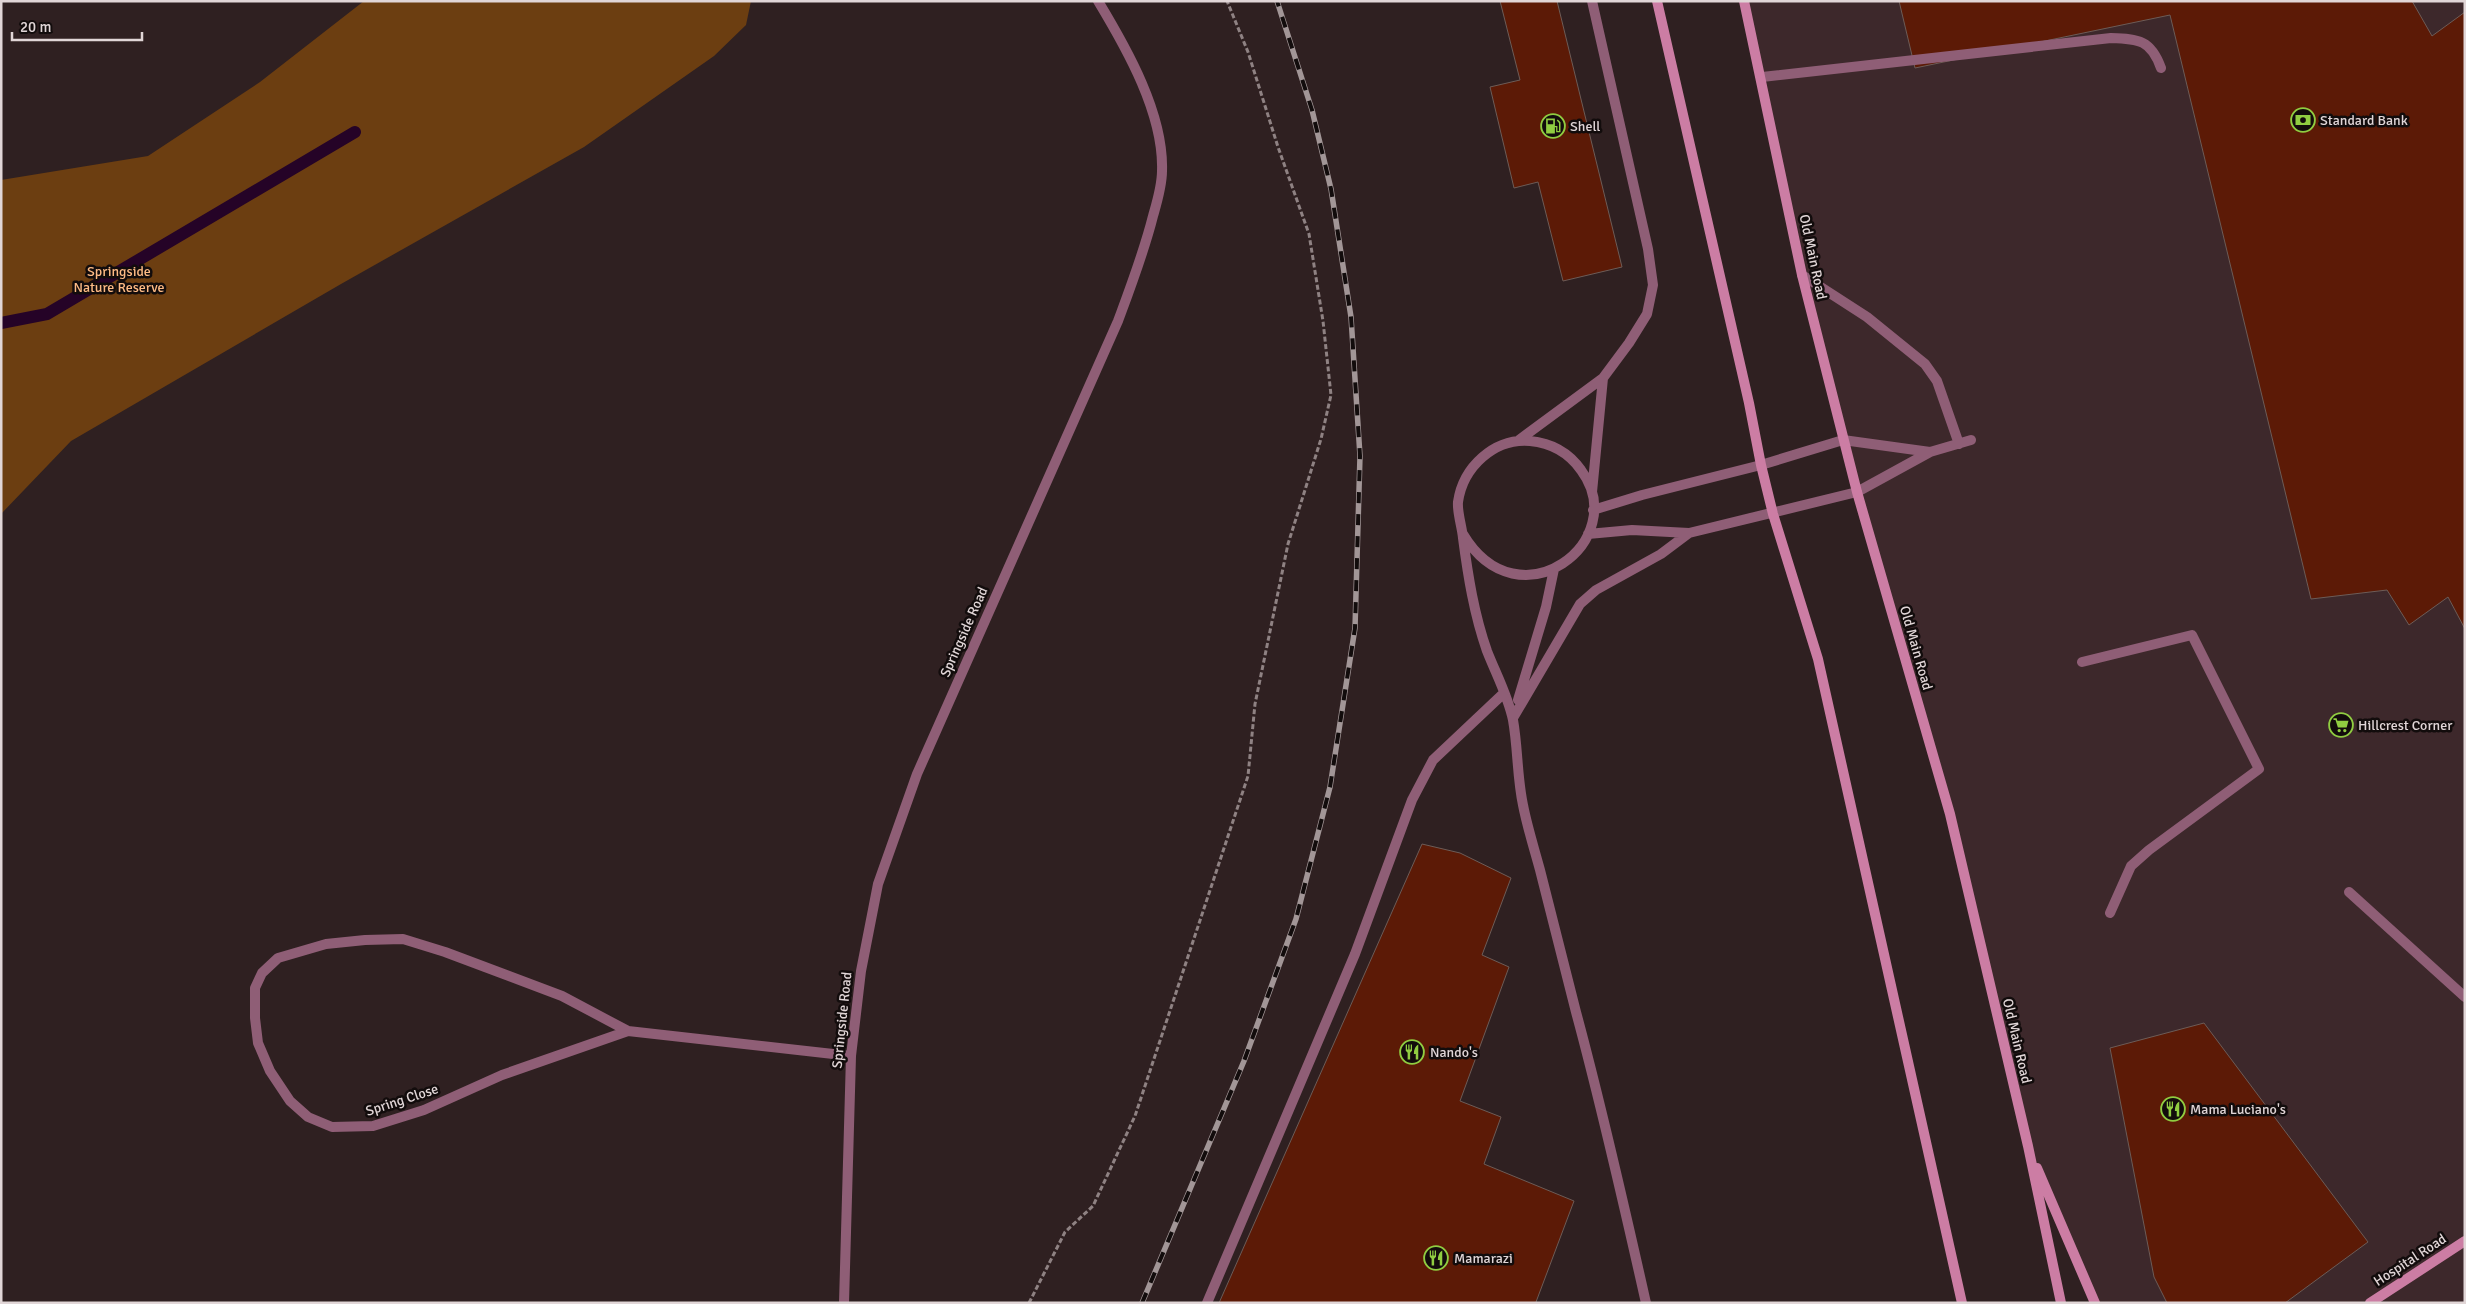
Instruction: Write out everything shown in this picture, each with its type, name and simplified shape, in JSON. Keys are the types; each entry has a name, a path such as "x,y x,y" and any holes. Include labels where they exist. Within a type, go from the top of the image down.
{"main road":[{"path":"1657,1 1749,403 1761,465 1773,514 1818,659 1962,1303"},
{"name":"Old Main Road","path":"1744,1 1762,77 1802,275 1856,492 1950,814 2028,1146 2061,1303"},
{"path":"2028,1146 2095,1303"},
{"name":"Hospital Road","path":"2370,1303 2465,1241"}],"street":[{"name":"Springside Road","path":"844,1303 851,1056 861,970 878,884 918,774 1118,321 1142,259 1158,199 1162,171 1159,139 1143,84 1121,40 1098,1"},
{"path":"1592,1 1648,248 1653,285 1647,314 1603,378 1519,440 1489,450 1467,474 1458,503 1470,588 1487,649 1513,718 1523,804 1607,1133 1646,1303"},
{"path":"1762,77 2111,38 2146,43 2156,55 2161,68"},
{"path":"1802,275 1867,317 1925,364 1937,381 1959,444"},
{"path":"1463,534 1472,550 1486,562 1501,571 1519,576 1537,575 1554,569 1574,555 1588,534 1593,510 1592,494 1603,378"},
{"path":"1519,440 1544,442 1566,453 1583,471 1592,494"},
{"path":"1593,510 1642,495 1761,465 1843,440 1930,452"},
{"path":"1588,534 1632,530 1689,533 1773,514 1856,492 1930,452 1971,440"},
{"path":"1513,718 1580,604 1596,590 1661,554 1689,533"},
{"path":"1513,718 1546,607 1554,569"},
{"path":"2082,662 2192,635 2259,769 2149,850 2131,866 2110,913"},
{"path":"1207,1303 1355,954 1412,800 1433,760 1504,693"},
{"path":"2349,892 2465,997"},
{"name":"Spring Close","path":"628,1031 502,1075 424,1110 373,1126 332,1127 308,1117 290,1101 270,1071 258,1043 255,1018 256,988 262,973 278,958 326,944 403,939 445,952 562,996 628,1031 851,1056"}],"path":[{"path":"1029,1303 1065,1232 1093,1206 1138,1106 1248,776 1255,704 1288,544 1321,439 1332,395 1323,321 1309,234 1248,52 1227,1"}],"shaded area":[{"path":"1744,1 2465,1 2465,1303 2095,1303 2028,1146 1950,814 1857,492"}],"green space":[{"name":"Springside Nature Reserve","path":"364,1 751,1 746,25 714,56 584,147 341,284 71,441 1,514 1,180 148,156 260,82"}],"building":[{"path":"1500,1 1557,1 1622,267 1563,281 1538,182 1514,188 1490,87 1520,80"},
{"path":"1899,1 2412,1 2432,36 2465,12 2465,629 2448,597 2409,625 2387,590 2311,599 2170,15 1915,68"},
{"path":"1422,844 1460,853 1511,878 1482,955 1509,967 1460,1101 1501,1117 1484,1164 1574,1201 1536,1302 1538,1303 1219,1303"},
{"path":"2204,1023 2368,1242 2285,1303 2167,1303 2154,1277 2110,1048"}],"waterway":[{"path":"1,323 47,314 355,132"}],"railway":[{"path":"1142,1303 1244,1061 1296,919 1330,787 1355,628 1360,456 1351,317 1331,189 1312,110 1277,1"}],"place":[{"name":"Standard Bank","path":"2303,120"},
{"name":"Shell","path":"1553,126"},
{"name":"Hillcrest Corner","path":"2341,725"},
{"name":"Nando's","path":"1412,1052"},
{"name":"Mama Luciano's","path":"2173,1109"},
{"name":"Mamarazi","path":"1436,1258"}]}
